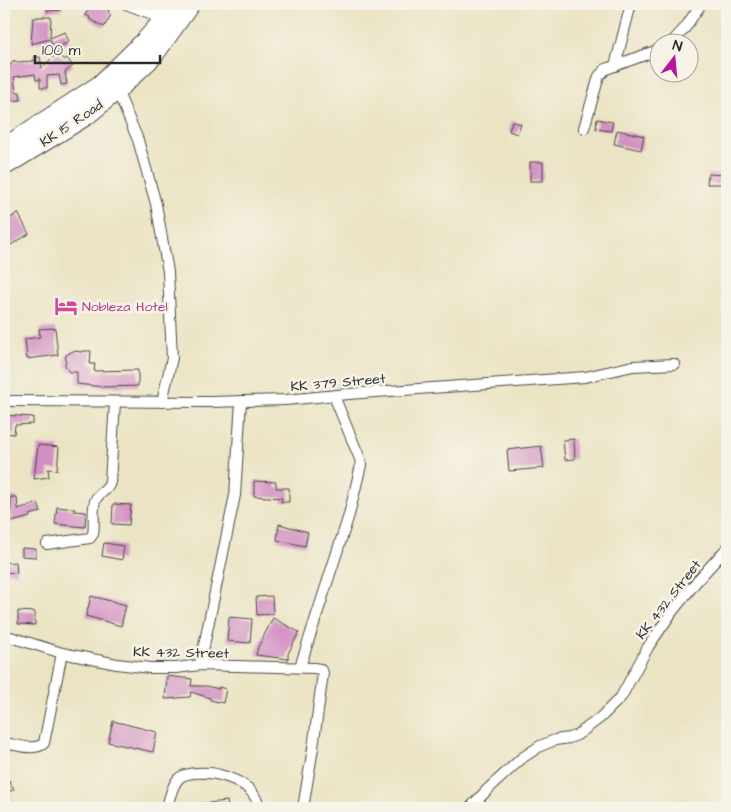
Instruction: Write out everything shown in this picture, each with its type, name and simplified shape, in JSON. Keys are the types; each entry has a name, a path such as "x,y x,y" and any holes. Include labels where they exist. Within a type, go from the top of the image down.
{"highway":[{"name":"KK 15 Road","path":"4,166 87,116 117,90 154,56 190,4"},
{"name":"KK 15 Road","path":"4,148 100,85 146,40 168,11"}],"street":[{"path":"126,4 168,11"},
{"path":"615,66 631,4"},
{"path":"681,32 701,4"},
{"path":"584,128 599,76 606,70 648,54"},
{"path":"117,90 138,140 156,204 168,272 172,358 162,402"},
{"name":"KK 379 Street","path":"4,401 162,402 285,400 585,376 633,366 674,364"},
{"path":"300,667 349,515 361,465 358,453 334,396"},
{"path":"200,666 235,495 241,401"},
{"path":"47,544 90,538 93,534 95,501 108,488 110,482 115,402"},
{"name":"KK 432 Street","path":"470,808 522,758 540,746 576,735 600,718 621,697 648,647 672,612 727,548"},
{"name":"KK 432 Street","path":"4,636 62,653 150,668 200,666 320,669 323,673 303,808"},
{"path":"4,743 32,747 40,746 44,743 62,653"},
{"path":"167,808 174,786 179,778 190,773 219,774 234,780 253,793 260,808"}],"building":[{"path":"47,4 61,4 61,10 47,11"},
{"path":"96,4 109,10 108,13 111,15 104,27 85,15 90,7"},
{"path":"51,17 50,38 65,32 69,42 54,49 50,39 31,44 33,18"},
{"path":"57,53 64,60 67,58 73,66 65,72 67,84 61,85 59,75 47,76 47,88 40,88 40,79 36,80 35,74 14,77 16,92 20,92 21,100 6,101 4,74 14,60 16,62 34,61 33,57 40,57 42,68"},
{"path":"597,119 613,122 611,131 596,129"},
{"path":"512,121 521,124 517,134 509,131"},
{"path":"617,130 644,136 641,150 614,144"},
{"path":"530,162 543,162 543,181 530,181"},
{"path":"708,174 725,175 725,184 707,184"},
{"path":"18,213 29,234 4,249 4,222"},
{"path":"55,328 58,355 27,359 25,339 40,337 39,329"},
{"path":"73,351 91,351 90,364 95,364 94,371 138,370 138,386 103,387 77,384 77,372 69,372 65,365 66,355"},
{"path":"4,415 33,417 33,424 15,425 14,434 4,433"},
{"path":"574,439 575,459 565,460 563,440"},
{"path":"38,445 59,447 57,470 48,469 49,477 34,479"},
{"path":"541,446 544,468 509,471 507,450"},
{"path":"254,481 276,482 276,488 289,488 289,502 281,502 282,498 254,496"},
{"path":"11,497 17,497 18,509 38,503 41,512 12,522 9,511 11,511"},
{"path":"113,504 131,505 129,525 112,524"},
{"path":"57,507 86,512 85,527 55,524"},
{"path":"279,524 308,532 305,546 277,540"},
{"path":"104,543 124,546 122,560 102,556"},
{"path":"22,548 36,549 36,557 22,556"},
{"path":"16,562 17,573 4,572 4,563"},
{"path":"91,596 126,605 121,626 86,616"},
{"path":"272,596 273,614 257,615 256,597"},
{"path":"18,611 35,612 35,625 18,624"},
{"path":"229,617 252,619 250,643 227,641"},
{"path":"273,618 299,632 288,654 288,659 256,655 258,647"},
{"path":"167,676 192,679 191,686 226,689 223,703 191,692 190,697 165,699"},
{"path":"113,721 157,732 153,752 108,742"},
{"path":"9,780 14,789 4,795 4,783"},
{"path":"227,801 228,808 200,808 199,804"}],"place":[{"name":"Nobleza Hotel","path":"66,306"}]}
